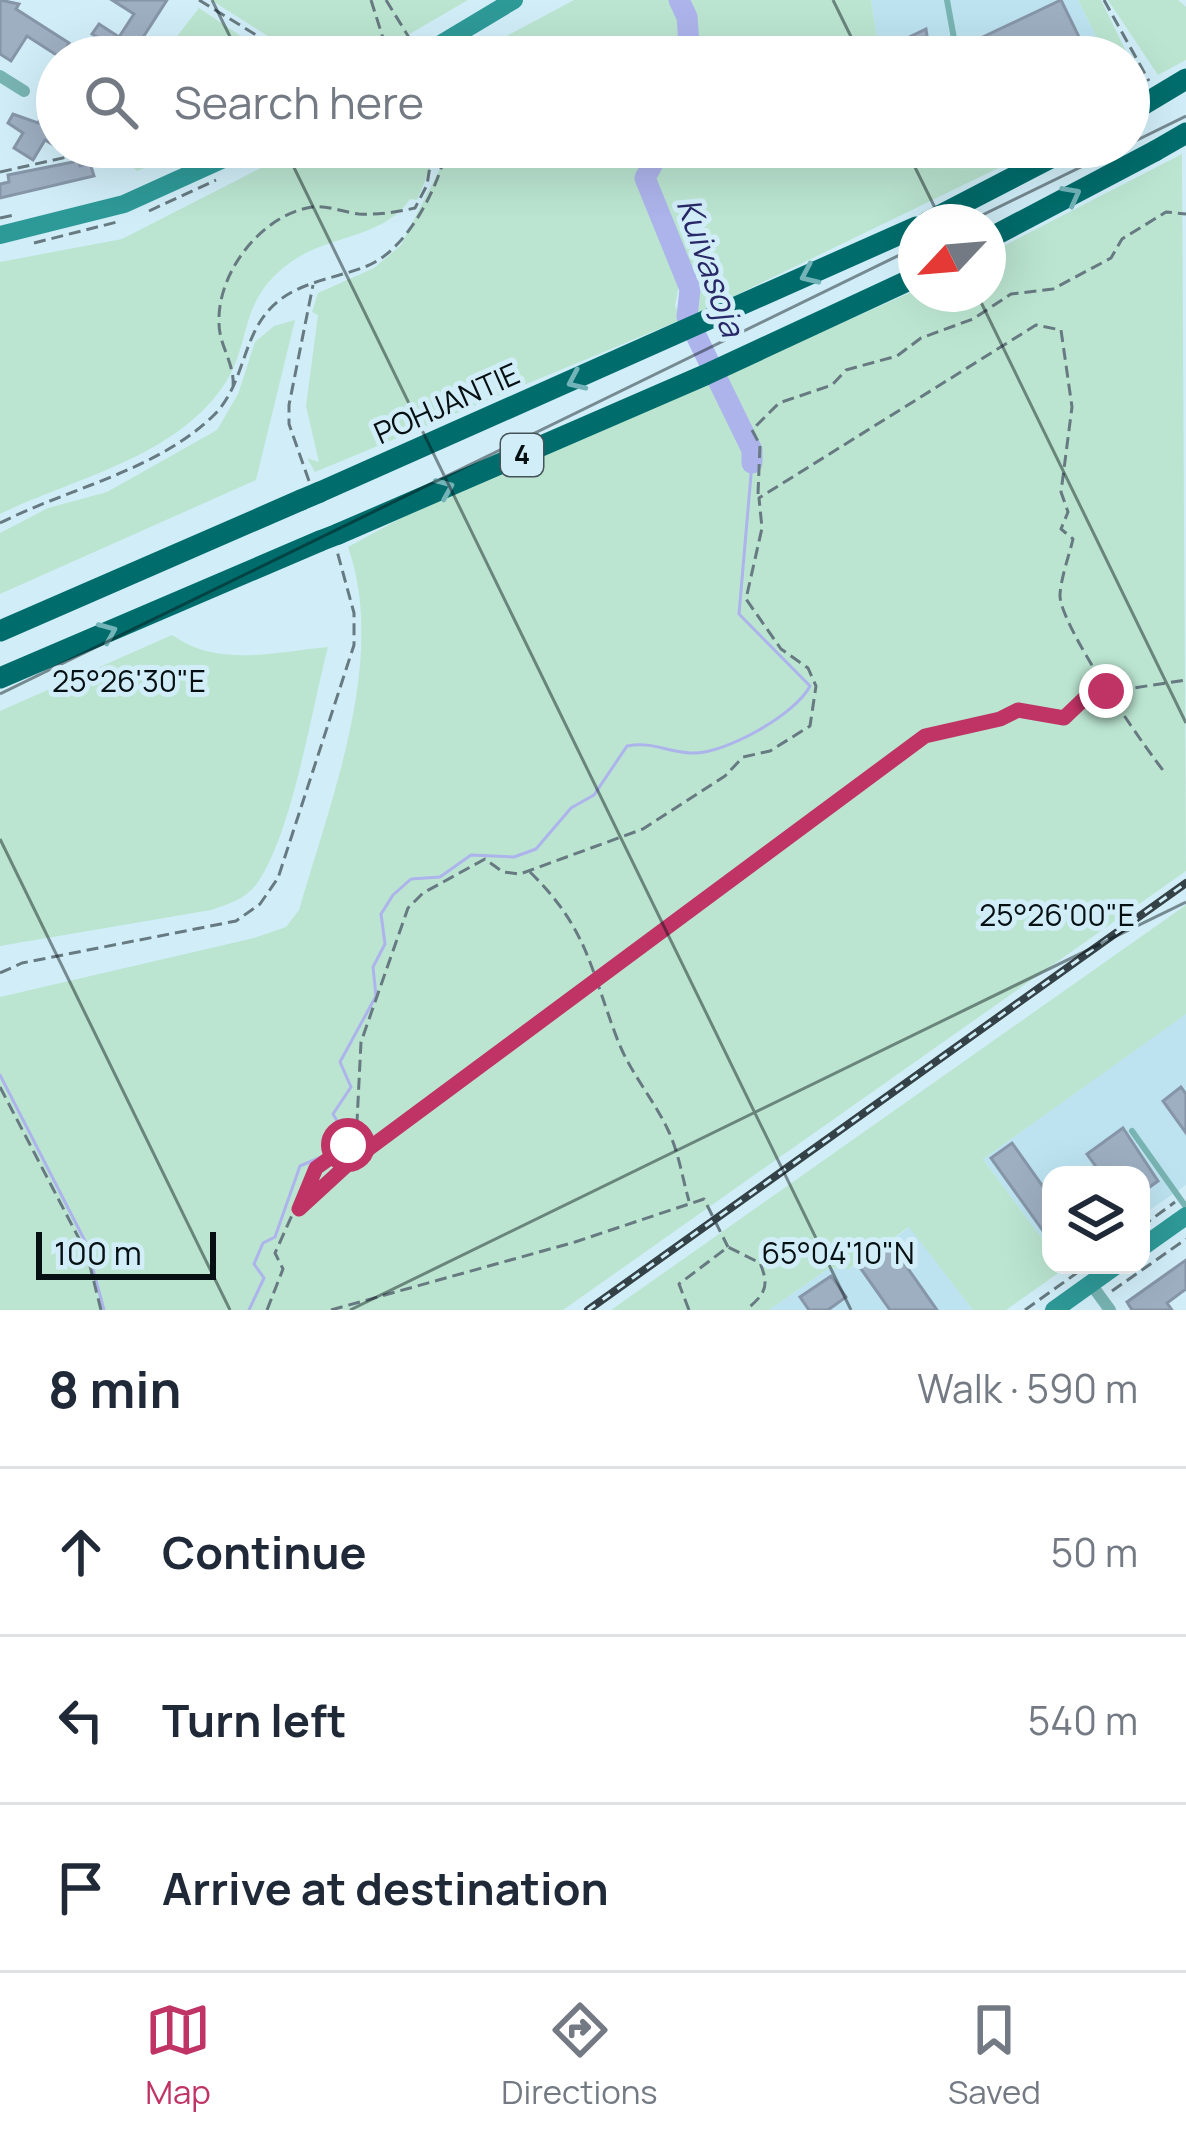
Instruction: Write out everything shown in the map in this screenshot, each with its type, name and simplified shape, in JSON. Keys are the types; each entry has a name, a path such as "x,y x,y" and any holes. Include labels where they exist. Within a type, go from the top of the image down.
{"highway":[{"path":"1150,101 1186,80"},
{"path":"1150,154 1186,133"},
{"path":"962,204 1031,168"},
{"path":"1006,230 1123,168"},
{"name":"POHJANTIE","path":"0,631 693,330 898,235"},
{"name":"4","path":"0,679 332,541 898,285"}],"street":[{"path":"455,36 514,0"},
{"path":"0,76 24,91"},
{"path":"0,235 124,204 204,168"},
{"path":"1150,1239 1184,1207"},
{"path":"1054,1310 1098,1289"}],"lane":[{"path":"947,0 954,36"},
{"path":"1132,1130 1184,1207"}],"path":[{"path":"199,0 258,36"},
{"path":"371,0 383,36"},
{"path":"386,0 407,36"},
{"path":"1104,0 1124,36"},
{"path":"1150,82 1152,86"},
{"path":"0,172 36,164"},
{"path":"0,524 48,499 109,480 209,419 232,394 258,322 283,297 387,255 438,168"},
{"path":"430,169 432,184"},
{"path":"232,394 235,370 218,327 222,291 249,246 271,225 316,206 360,214 415,208 430,169"},
{"path":"266,1310 284,1270 275,1253 299,1209 307,1181 348,1145 357,1122 361,1042 408,908 423,893 485,859 503,872 528,871 643,829 724,776 743,757 770,751 810,726 816,686 808,668 781,650 746,599 762,528 760,445 752,430 779,403 832,385 846,370 897,356 921,338 973,319 1011,294 1053,289 1111,258 1122,239 1166,212 1186,214"},
{"path":"0,218 23,213"},
{"path":"312,496 298,457 289,405 313,285"},
{"path":"759,498 1036,325 1061,330 1072,407 1061,492 1068,512 1061,529 1073,539 1060,597 1066,622 1121,715 1166,774"},
{"path":"0,973 22,963 236,921 260,904 278,878 354,646 354,613 332,541"},
{"path":"299,1209 348,1164 925,736 1000,719 1018,710 1064,718 1088,695 1113,695 1186,680"},
{"path":"528,871 557,897 566,920 584,938 619,1046 670,1133 690,1203"},
{"path":"0,1087 80,1239 101,1310"},
{"path":"331,1310 708,1201 728,1246 760,1263 767,1281 764,1294 746,1310"},
{"path":"1150,1223 1184,1207"},
{"path":"1025,1310 1098,1289 1186,1239"},
{"path":"689,1310 679,1284 728,1246"}],"shaded area":[{"path":"871,0 1078,0 1096,36 877,36"},
{"path":"1186,1013 1186,1185 1150,1210 1150,1166 1042,1166 1042,1239 983,1159"},
{"path":"910,1227 973,1310 769,1310 829,1268 850,1269"}],"green space":[{"path":"211,0 468,0 406,36 268,36"},
{"path":"574,0 871,0 877,36 506,36"},
{"path":"1078,0 1101,0 1119,36 1096,36"},
{"path":"1108,0 1178,0 1186,7 1186,60 1158,75 1150,63 1150,36 1132,36"},
{"path":"199,8 241,36 177,36"},
{"path":"1182,154 1186,871 563,1310 0,1310 0,997 286,927 299,910 326,821 358,681 358,590 348,547 403,517 898,298 898,312 1006,312 1006,245"},
{"path":"261,168 430,168 417,200 410,199 386,222 306,253 273,277 253,308 232,372 201,412 176,433 120,464 0,514 0,262 122,239"},
{"path":"440,168 999,168 924,204 898,204 898,217 695,315 694,289 679,244 670,247 679,285 675,306 683,319 315,472 307,458 319,462 306,406 318,315 312,312 318,293 374,268 401,245"},
{"path":"295,320 256,480 0,594 0,533 48,508 107,492 217,430 238,394 255,342 274,326"},
{"path":"172,635 208,652 227,655 328,647 291,802 258,882 243,897 211,910 0,946 0,711"},
{"path":"1186,905 1186,1014 983,1159 1042,1239 1042,1274 1057,1274 1006,1310 973,1310 909,1227 849,1269 829,1268 769,1310 611,1310"}],"building":[{"path":"0,0 19,4 16,9 58,36 36,36 36,42 27,36 11,61 0,54"},
{"path":"112,0 167,0 144,36 120,36 134,14"},
{"path":"1061,0 1079,36 985,36"},
{"path":"99,24 117,36 92,34"},
{"path":"13,114 36,122 33,160 14,148 23,133 8,123"},
{"path":"43,168 92,168 94,176 0,198 0,184 9,182 8,175"},
{"path":"1181,1087 1186,1094 1186,1133 1163,1101"},
{"path":"1123,1128 1148,1166 1096,1166 1087,1154"},
{"path":"1012,1143 1042,1185 1042,1229 991,1158"},
{"path":"890,1243 937,1310 890,1310 859,1266"},
{"path":"1186,1260 1186,1289 1167,1303 1172,1310 1132,1310 1127,1302"},
{"path":"831,1276 846,1297 828,1310 809,1310 800,1297"}],"waterway":[{"name":"Kuivasoja","path":"679,0 688,36"},
{"name":"Kuivasoja","path":"650,168 645,178 690,289 687,317 752,450 752,463"},
{"name":"Kuivasoja","path":"249,1310 264,1278 254,1264 263,1243 275,1237 300,1166 333,1152 343,1131 333,1114 351,1087 340,1062 376,996 373,967 385,944 381,914 393,895 411,879 440,877 471,855 514,857 536,849 571,808 594,795 627,746 691,753 722,747 775,720 810,686 739,614 752,463"},
{"path":"0,1075 86,1243 104,1310"}],"railway":[{"path":"588,1310 1186,883"}],"route":[{"path":"348,1145 316,1168 299,1209 348,1164 925,736 1000,719 1018,710 1064,718 1088,695 1106,691"}]}
